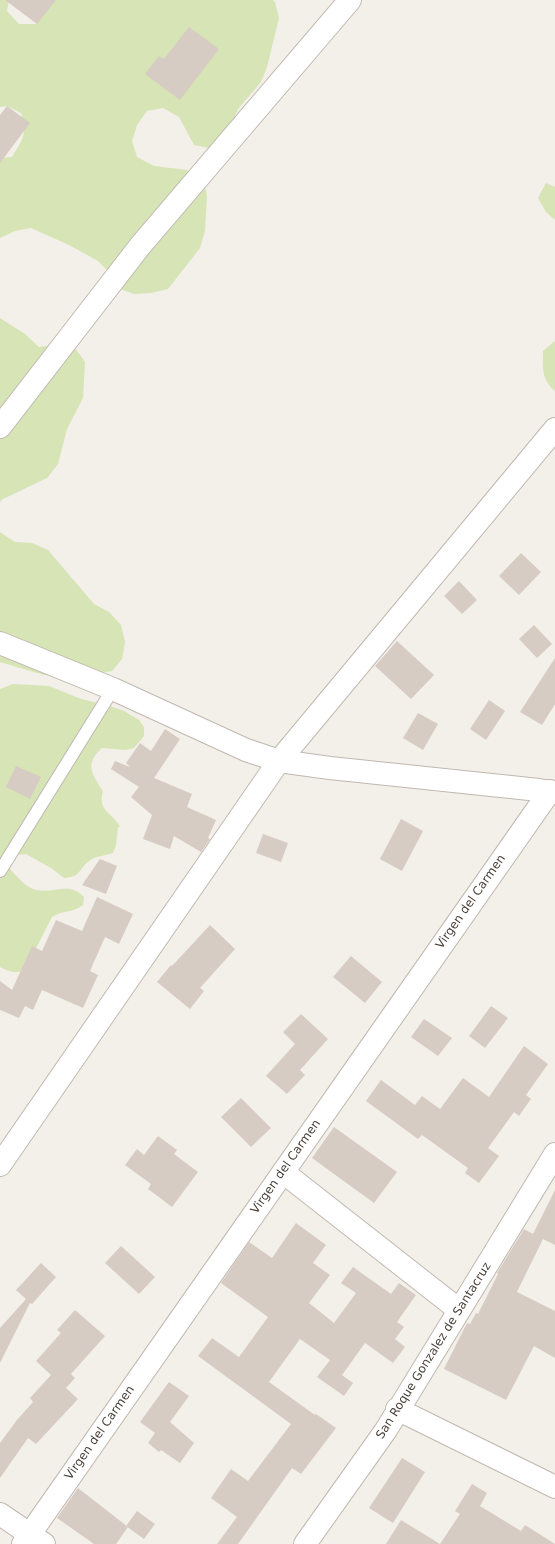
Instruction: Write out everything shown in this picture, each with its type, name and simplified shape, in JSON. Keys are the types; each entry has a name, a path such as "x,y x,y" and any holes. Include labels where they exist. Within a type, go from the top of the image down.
{"street":[{"path":"0,427 140,246 350,0"},
{"path":"0,1165 279,760 555,428"},
{"path":"0,643 113,689 246,750 279,760 330,768 552,792"},
{"name":"Virgen del Carmen","path":"32,1541 283,1172 552,792"},
{"name":"San Roque Gonzalez de Santacruz","path":"305,1544 386,1430 397,1409 555,1154"},
{"path":"283,1172 459,1310"},
{"path":"397,1409 555,1487"},
{"path":"0,1514 32,1541"}],"lane":[{"path":"0,871 113,689"}],"green space":[{"path":"0,0 9,0 7,11 19,24 37,24 35,17 45,0 273,0 275,2 279,18 267,67 261,82 238,109 224,142 209,148 194,145 179,117 163,108 147,111 137,125 132,141 137,157 154,166 187,170 203,178 207,196 205,231 200,248 168,289 151,293 134,294 118,288 109,272 98,261 69,245 31,228 15,231 0,238 0,158 12,157 22,140 24,126 21,113 7,106 0,107"},
{"path":"546,183 555,187 555,220 546,212 538,198"},
{"path":"0,318 25,334 39,347 55,345 75,348 85,362 83,398 67,429 58,464 47,478 1,500 0,503"},
{"path":"555,341 555,391 550,387 545,378 543,351"},
{"path":"0,532 15,542 32,543 48,550 94,604 109,612 121,625 125,642 122,659 112,671 96,674 44,675 0,662"},
{"path":"13,684 49,686 81,699 107,705 124,711 139,720 144,727 144,736 134,748 126,750 102,748 93,759 93,774 103,791 102,803 104,808 120,827 118,827 116,845 113,853 91,859 76,875 64,878 51,868 26,854 9,858 8,867 29,887 44,891 62,889 73,890 84,897 83,905 79,908 60,913 52,917 25,970 15,972 0,967 0,689"}],"building":[{"path":"5,0 56,0 37,24"},
{"path":"189,27 219,49 180,100 145,74 159,56 164,59"},
{"path":"7,106 30,123 0,163 0,115"},
{"path":"521,553 541,572 519,595 499,576"},
{"path":"459,581 477,600 462,614 444,596"},
{"path":"534,625 552,644 537,658 519,639"},
{"path":"397,641 434,675 411,699 375,666"},
{"path":"555,658 555,704 542,725 520,712"},
{"path":"489,700 505,711 486,740 470,729"},
{"path":"418,713 438,724 423,750 403,738"},
{"path":"165,729 180,739 154,778 192,794 187,807 216,820 208,838 210,839 201,852 174,836 170,849 143,839 152,815 131,797 139,787 111,769 115,761 130,767 126,763 140,743 151,751"},
{"path":"16,766 41,777 30,799 6,787"},
{"path":"401,819 423,831 402,871 380,859"},
{"path":"263,834 288,843 281,862 256,853"},
{"path":"100,859 117,866 106,894 82,885"},
{"path":"97,897 133,914 119,944 105,937 90,971 98,975 83,1008 42,990 33,1010 25,1006 19,1018 0,1010 0,981 12,990 32,946 42,951 56,920 82,931"},
{"path":"210,925 235,949 200,988 204,991 190,1009 157,982 171,965 172,966"},
{"path":"351,956 382,982 365,1003 333,977"},
{"path":"491,1006 508,1018 485,1048 469,1036"},
{"path":"301,1014 328,1039 300,1070 305,1075 287,1094 266,1076 295,1044 283,1032"},
{"path":"424,1019 452,1038 438,1056 411,1037"},
{"path":"524,1046 548,1064 526,1095 531,1099 519,1116 514,1112 488,1148 499,1156 479,1183 465,1173 468,1168 422,1135 418,1139 366,1101 381,1080 415,1105 422,1096 440,1109 463,1078 489,1097"},
{"path":"241,1098 271,1128 251,1147 221,1117"},
{"path":"334,1127 397,1172 374,1203 312,1158"},
{"path":"158,1136 177,1150 174,1154 198,1172 172,1207 148,1189 151,1184 125,1165 137,1149 144,1155"},
{"path":"555,1190 555,1245 543,1239 517,1292 555,1311 555,1358 534,1346 506,1400 444,1369 467,1323 470,1324 476,1313 478,1314 498,1274 497,1273 524,1229 533,1234"},
{"path":"296,1223 326,1245 313,1263 330,1275 309,1303 334,1323 356,1293 341,1283 353,1267 391,1294 399,1283 416,1295 397,1322 404,1327 395,1339 405,1347 393,1363 365,1343 342,1375 353,1383 344,1396 317,1377 330,1360 300,1339 269,1382 336,1428 301,1474 292,1468 238,1544 217,1544 237,1517 211,1498 231,1469 248,1481 291,1424 198,1356 212,1338 239,1357 268,1317 221,1283 249,1242 272,1258"},
{"path":"121,1246 155,1277 139,1294 105,1263"},
{"path":"41,1263 56,1277 32,1304 30,1303 0,1363 0,1328 26,1299 16,1290"},
{"path":"75,1310 105,1336 71,1374 75,1378 66,1388 78,1399 36,1444 28,1438 0,1478 0,1443 33,1402 30,1398 51,1375 36,1361 61,1333 57,1330"},
{"path":"169,1382 189,1396 170,1422 194,1443 180,1463 161,1450 159,1452 148,1443 155,1433 140,1422"},
{"path":"402,1458 425,1472 393,1523 369,1508"},
{"path":"472,1484 487,1493 480,1506 521,1531 525,1525 555,1544 440,1544 460,1514 455,1511"},
{"path":"78,1488 128,1527 116,1544 94,1544 57,1518"},
{"path":"137,1511 155,1524 144,1539 126,1526"},
{"path":"401,1520 440,1544 386,1544"}]}
